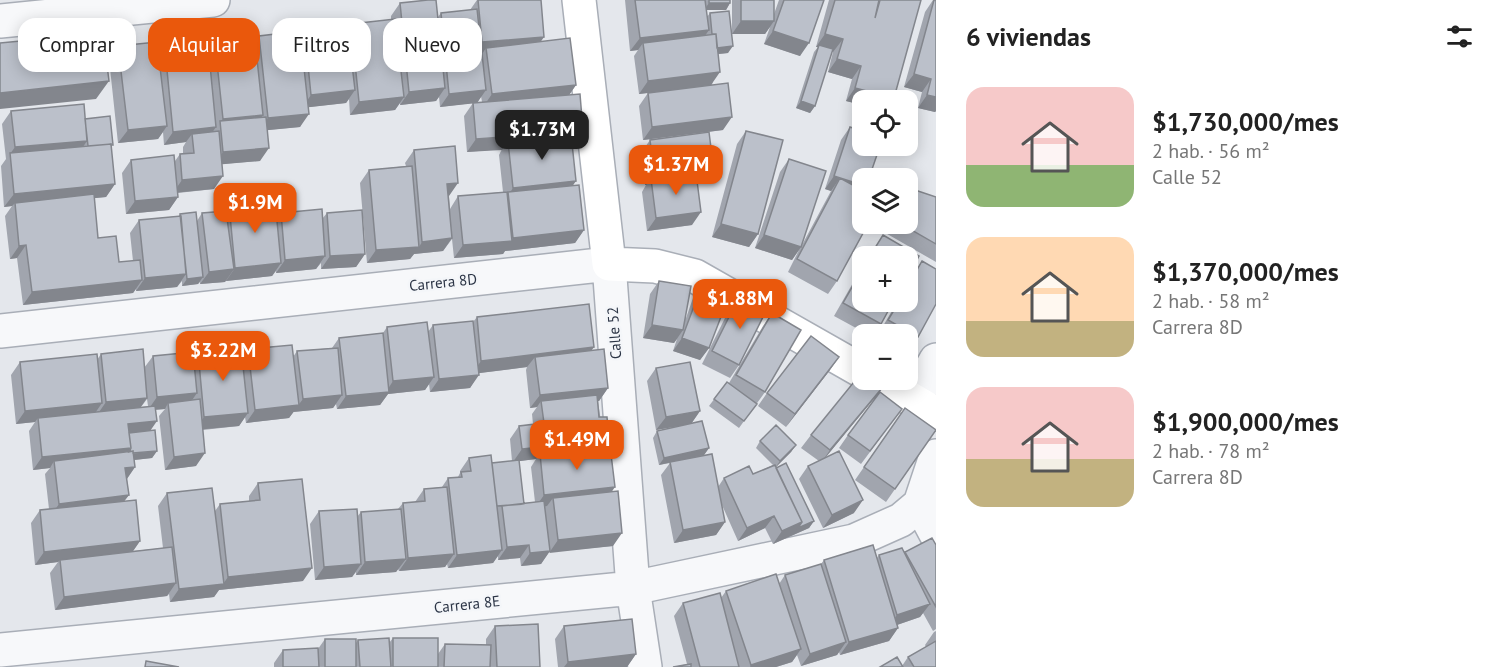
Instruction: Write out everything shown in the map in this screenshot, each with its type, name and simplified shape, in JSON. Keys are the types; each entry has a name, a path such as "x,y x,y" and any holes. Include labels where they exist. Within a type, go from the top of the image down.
{"street":[{"path":"0,21 213,0"},
{"name":"Calle 52","path":"579,0 609,264 633,588 645,667"},
{"name":"Carrera 8D","path":"0,331 609,264 655,266 695,276 852,365"},
{"path":"895,390 925,407 936,360"},
{"path":"936,456 920,504 936,534"},
{"name":"Carrera 8E","path":"0,650 633,588 854,541 901,520 920,504"}],"building":[{"path":"436,0 438,18 402,18 400,3"},
{"path":"478,0 541,0 544,37 482,42 482,18 480,18"},
{"path":"635,0 705,0 709,30 640,38"},
{"path":"709,0 730,0 730,3 709,3"},
{"path":"741,0 774,0 774,21 741,21"},
{"path":"784,0 824,0 809,43 773,31"},
{"path":"835,0 879,0 875,18 880,0 921,0 896,90 855,88 861,66 837,59 843,39 825,34"},
{"path":"934,0 936,0 936,97 927,95 931,79 914,74"},
{"path":"477,9 478,18 441,18 441,13"},
{"path":"729,11 733,46 717,48 716,34 712,34 710,13"},
{"path":"383,20 383,72 401,72 404,97 359,102 356,72 371,72 371,22"},
{"path":"272,34 272,72 304,72 309,114 268,118 260,36"},
{"path":"716,34 720,72 648,81 643,43"},
{"path":"570,38 576,85 492,94 486,48"},
{"path":"18,41 18,72 108,72 109,81 0,93 0,43"},
{"path":"148,43 148,72 161,72 167,126 128,130 121,72 136,72 136,44"},
{"path":"819,45 833,49 815,106 801,101"},
{"path":"482,54 486,90 449,94 447,72 482,72"},
{"path":"167,72 211,72 216,127 173,132"},
{"path":"218,72 258,72 263,115 223,119"},
{"path":"309,72 353,72 355,90 311,95"},
{"path":"407,72 443,72 445,88 409,92"},
{"path":"728,83 732,117 652,127 648,93"},
{"path":"580,94 583,131 476,139 473,103"},
{"path":"84,104 87,141 15,147 11,111"},
{"path":"110,116 113,145 88,146 85,119"},
{"path":"266,117 269,148 223,152 220,121"},
{"path":"850,127 852,128 852,156 877,156 872,168 852,168 852,182 834,176"},
{"path":"219,131 223,176 182,180 180,154 194,153 192,134"},
{"path":"746,131 783,140 758,234 721,224"},
{"path":"709,132 713,164 654,172 650,140"},
{"path":"571,134 576,181 513,188 508,142"},
{"path":"111,144 115,184 14,194 10,153"},
{"path":"455,146 458,183 447,184 452,238 422,242 414,150"},
{"path":"174,155 178,197 135,201 131,160"},
{"path":"789,159 826,171 801,247 764,235"},
{"path":"412,166 419,247 376,250 369,170"},
{"path":"696,173 701,212 656,218 651,179"},
{"path":"840,178 852,185 852,234 863,234 856,246 852,246 852,253 837,281 797,259"},
{"path":"579,185 584,230 513,238 508,192"},
{"path":"918,191 936,197 936,244 918,234"},
{"path":"507,192 512,241 463,245 458,196"},
{"path":"94,194 98,238 116,236 119,262 140,260 142,280 32,292 26,245 19,246 15,203"},
{"path":"275,200 281,263 235,268 229,205"},
{"path":"322,209 325,256 285,260 281,213"},
{"path":"362,210 365,254 330,256 327,213"},
{"path":"226,211 234,269 209,272 202,213"},
{"path":"196,212 203,277 187,279 180,214"},
{"path":"181,216 186,274 145,278 139,220"},
{"path":"883,235 902,246 876,246"},
{"path":"922,261 936,269 936,304 918,337 918,324 895,324 888,320 893,312 918,312 918,268"},
{"path":"659,281 691,286 683,330 652,325"},
{"path":"702,285 729,296 709,348 682,338"},
{"path":"852,287 852,308 843,303"},
{"path":"740,295 767,309 739,365 712,351"},
{"path":"589,304 594,347 481,361 477,317"},
{"path":"859,312 888,312 881,324"},
{"path":"772,313 801,330 765,392 736,375"},
{"path":"473,321 479,375 439,379 433,325"},
{"path":"427,322 434,377 393,381 387,327"},
{"path":"383,333 389,392 346,396 339,338"},
{"path":"811,336 839,357 795,414 767,393"},
{"path":"292,345 299,405 255,410 248,349"},
{"path":"241,347 248,413 204,417 198,352"},
{"path":"338,348 342,395 303,399 297,351"},
{"path":"143,349 147,398 106,402 101,354"},
{"path":"604,349 608,388 540,395 535,357"},
{"path":"193,352 197,393 157,397 153,356"},
{"path":"97,354 102,403 25,411 20,362"},
{"path":"690,362 700,411 666,417 656,368"},
{"path":"727,382 757,404 744,421 714,399"},
{"path":"852,384 852,390 880,390 830,450 811,435"},
{"path":"880,392 902,409 870,451 848,435"},
{"path":"597,395 599,417 607,417 609,440 522,449 519,426 544,423 541,401"},
{"path":"200,399 205,453 174,457 168,403"},
{"path":"155,406 157,421 128,424 131,448 42,457 38,418"},
{"path":"905,408 936,430 895,489 864,467"},
{"path":"702,421 709,448 664,458 657,431"},
{"path":"776,425 796,445 780,461 760,441"},
{"path":"155,430 157,451 129,452 131,448 129,433"},
{"path":"610,446 615,487 544,495 540,454"},
{"path":"133,451 135,467 125,468 129,495 59,504 54,461"},
{"path":"839,451 863,500 832,515 808,466"},
{"path":"712,454 725,522 683,530 670,462"},
{"path":"491,455 502,550 457,555 448,478 462,477 461,472 471,471 469,458"},
{"path":"519,460 524,504 497,506 492,463"},
{"path":"786,463 814,521 798,528 802,522 776,468"},
{"path":"775,465 802,522 782,531 774,516 747,528 724,478 749,466 753,474"},
{"path":"302,479 312,568 228,577 220,504 260,500 258,483"},
{"path":"447,487 454,554 408,558 403,503 425,501 424,489"},
{"path":"212,488 224,584 179,589 167,493"},
{"path":"618,491 622,533 558,540 553,498"},
{"path":"136,500 140,541 44,552 40,510"},
{"path":"544,501 550,551 530,553 529,545 507,547 502,506"},
{"path":"357,509 361,564 324,567 319,511"},
{"path":"401,509 406,559 365,562 361,512"},
{"path":"932,538 936,545 936,607 905,552"},
{"path":"873,545 898,628 849,642 824,560"},
{"path":"172,547 176,583 64,597 60,560"},
{"path":"902,548 930,604 897,615 879,555"},
{"path":"821,564 846,642 810,654 785,575"},
{"path":"776,574 801,649 751,665 726,591"},
{"path":"720,593 739,667 700,667 683,603"},
{"path":"632,619 636,654 568,662 564,626"},
{"path":"538,624 540,667 497,667 495,626"},
{"path":"389,638 391,667 360,667 358,640"},
{"path":"393,638 438,638 438,667 393,667"},
{"path":"325,639 356,639 356,667 325,667"},
{"path":"936,641 936,667 914,667 908,657"},
{"path":"445,644 491,645 490,667 444,667"},
{"path":"318,648 319,667 283,667 283,650"},
{"path":"897,657 903,667 880,667"},
{"path":"146,661 179,667 145,667"},
{"path":"691,664 691,667 673,667"}]}
